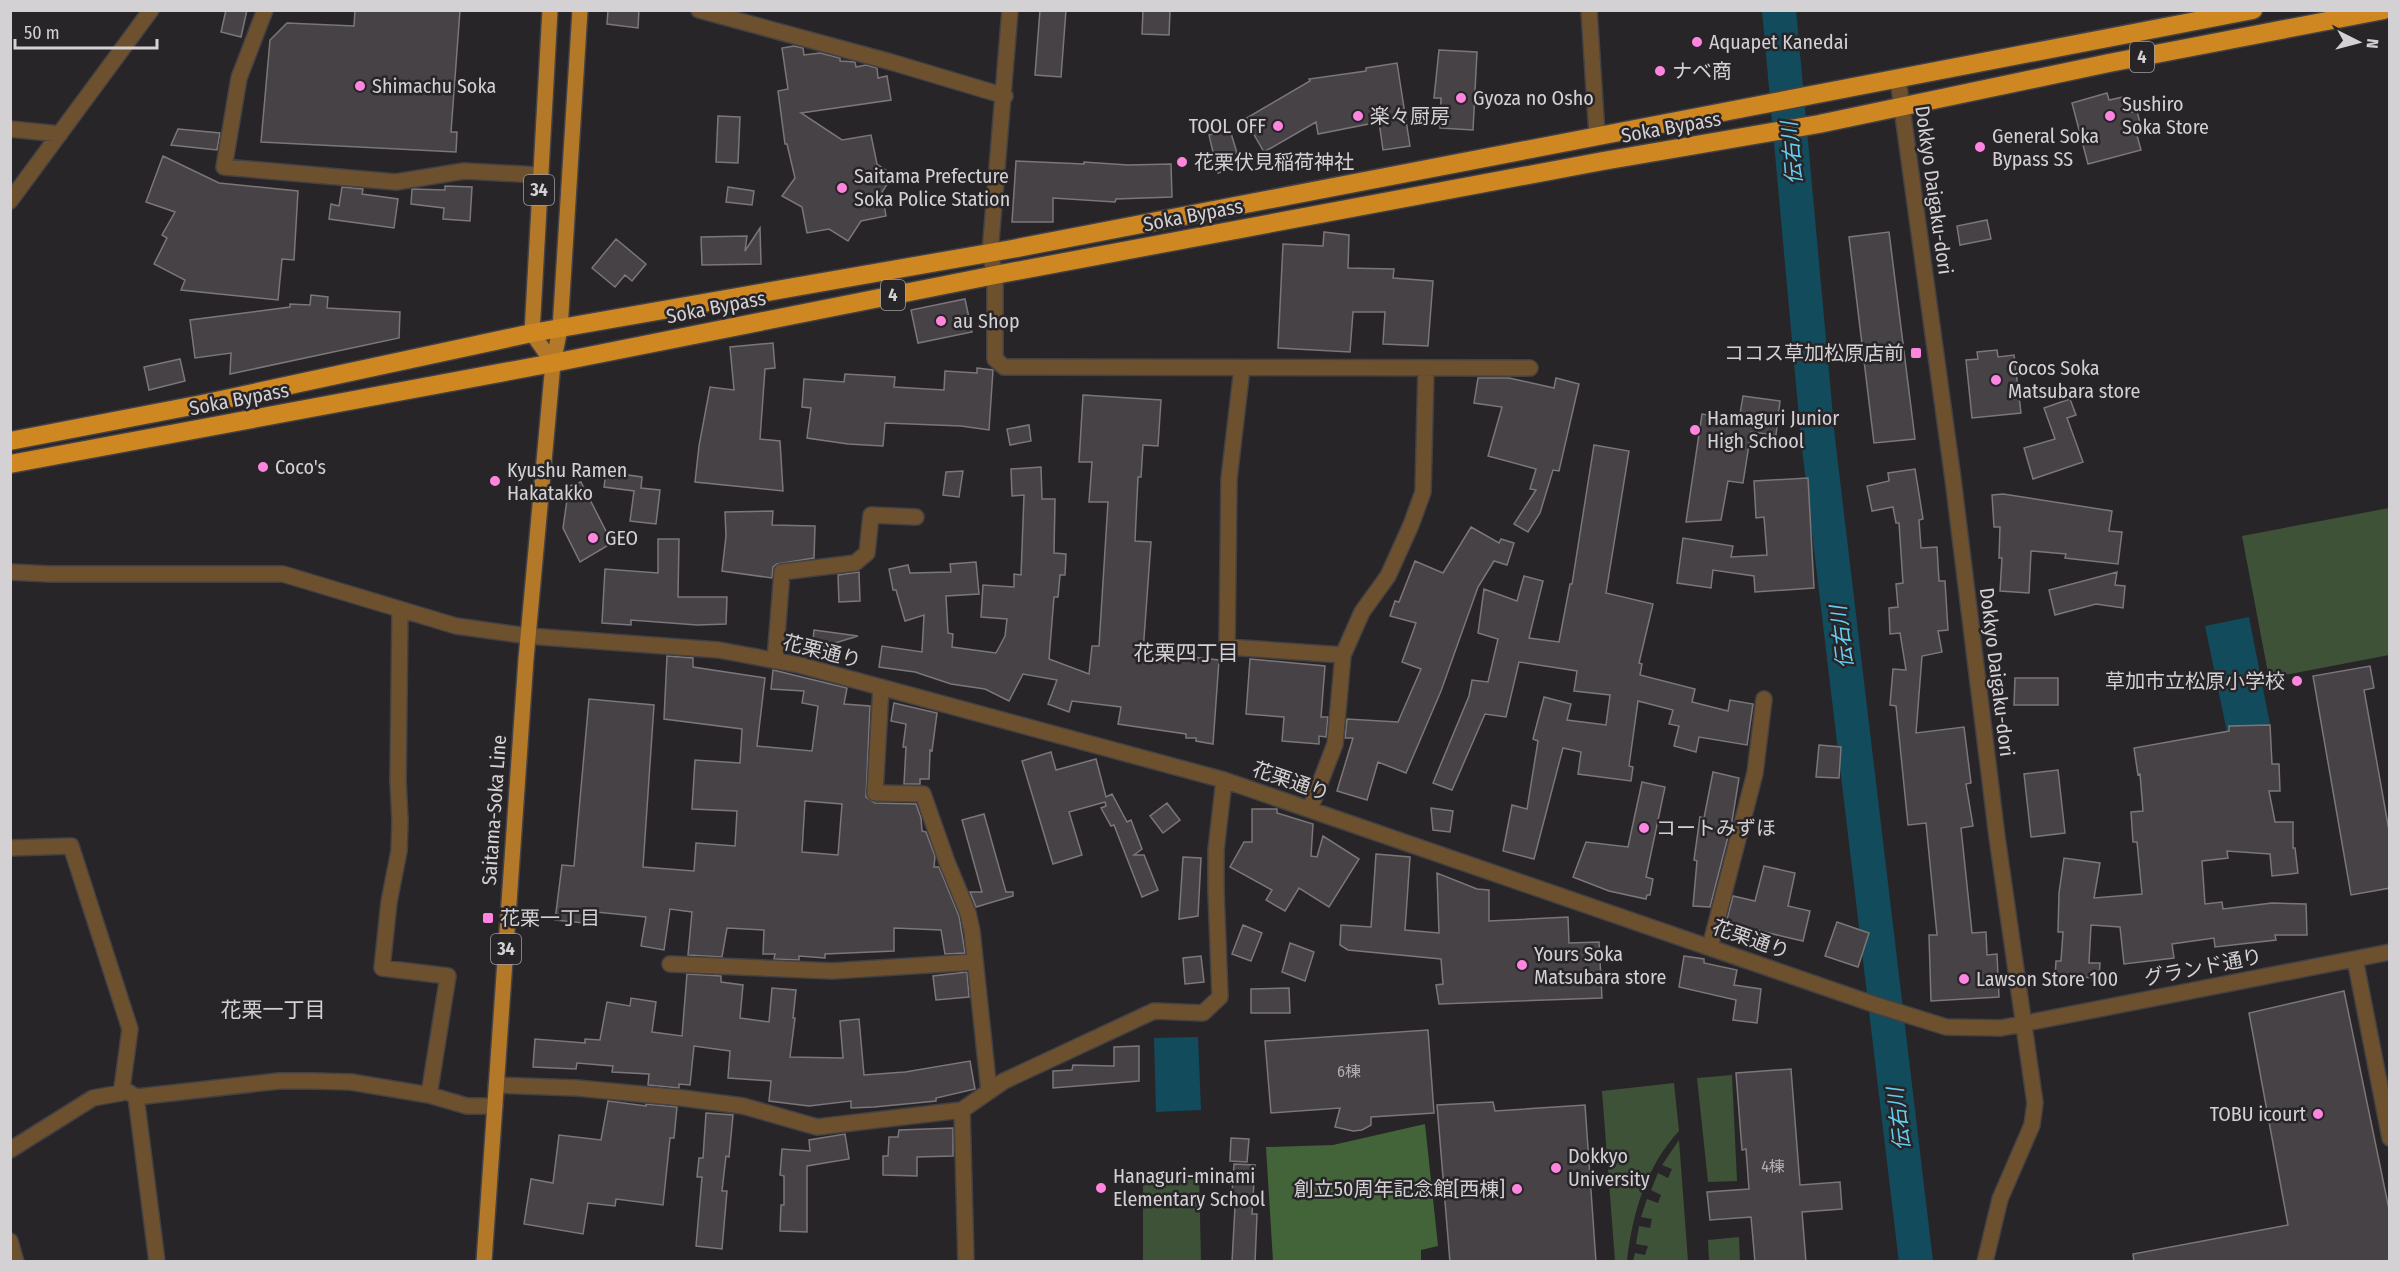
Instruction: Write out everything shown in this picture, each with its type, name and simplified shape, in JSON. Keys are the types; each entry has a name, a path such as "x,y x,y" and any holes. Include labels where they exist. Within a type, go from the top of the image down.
{"highway":[{"name":"Soka Bypass","path":"10,441 202,404 532,333 990,253 2253,10"},
{"name":"Soka Bypass","path":"10,464 552,363 995,275 1603,161 1819,124 2109,63 2384,10"}],"main road":[{"name":"34","path":"532,333 539,175 550,10"},
{"name":"Saitama-Soka Line","path":"484,1262 528,636 552,363 560,329 580,10"},
{"path":"532,333 552,363"}],"street":[{"path":"10,201 151,10"},
{"path":"265,10 239,78 224,167 396,182 464,171 539,175"},
{"path":"699,10 891,62 1005,96"},
{"path":"1010,10 1005,96 990,253 995,275 995,360 1004,367 1530,368"},
{"path":"1589,10 1597,135"},
{"name":"Dokkyo Daigaku-dori","path":"1898,80 1953,479 1997,837 2035,1114 2000,1199 1985,1262"},
{"path":"10,129 60,134"},
{"path":"1242,368 1229,479 1227,647 1342,655"},
{"path":"1310,809 1335,744 1342,655 1362,612 1388,576 1412,525 1423,492 1426,369"},
{"path":"775,660 782,572 855,563 867,553 871,515 916,517"},
{"name":"花栗通り","path":"10,572 283,574 456,626 528,636 719,650 775,660 1224,780 1929,1023 1946,1027 1982,1029 2024,1024"},
{"path":"400,611 399,851 389,902 382,968 448,976 429,1095"},
{"path":"881,687 875,793 923,794 968,913 989,1090"},
{"path":"1710,947 1755,773 1764,699"},
{"path":"496,1085 577,1088 682,1098 743,1106 817,1127 962,1110 1004,1081 1154,1011 1203,1013 1220,997 1216,870 1224,780"},
{"path":"10,849 71,846 130,1029 121,1093 93,1098 10,1150"},
{"name":"グランド通り","path":"2024,1024 2390,952"},
{"path":"2355,959 2390,1138"},
{"path":"670,964 832,971 975,962"},
{"path":"122,1088 136,1097 279,1081 351,1082 429,1095 459,1105 495,1106"},
{"path":"136,1097 157,1262"},
{"path":"962,1110 966,1262"},
{"path":"10,1241 16,1262"}],"green space":[{"path":"2389,508 2389,655 2269,678 2242,536"},
{"path":"1732,1075 1737,1181 1708,1182 1697,1078"},
{"path":"1674,1083 1679,1131 1667,1145 1649,1175 1642,1192 1627,1261 1615,1261 1602,1091"},
{"path":"1425,1124 1438,1246 1421,1250 1421,1261 1273,1261 1266,1147 1333,1145"},
{"path":"1679,1140 1688,1261 1633,1261 1635,1253 1645,1255 1648,1246 1636,1244 1639,1226 1650,1228 1652,1219 1641,1217 1647,1199 1658,1203 1661,1195 1651,1190 1658,1173 1668,1178 1672,1169 1662,1165"},
{"path":"1199,1173 1201,1261 1143,1261 1143,1175"},
{"path":"1739,1237 1740,1261 1709,1261 1708,1240"}],"water":[{"path":"2249,617 2270,724 2227,732 2205,626"},
{"path":"1198,1037 1201,1110 1156,1112 1154,1038"}],"building":[{"path":"226,10 247,10 241,37 221,32"},
{"name":"Shimachu Soka","path":"355,10 460,10 451,132 457,132 456,152 261,142 270,40 287,23 354,26"},
{"path":"608,10 639,10 638,28 607,24"},
{"path":"1040,10 1066,10 1061,77 1035,75"},
{"path":"1143,10 1170,11 1169,35 1142,34"},
{"path":"794,46 803,48 804,55 820,53 840,58 840,61 855,62 856,67 866,65 877,68 878,78 887,76 891,100 801,113 842,140 871,135 877,164 893,175 882,192 886,216 861,221 848,241 829,229 807,233 802,207 782,196 795,178 787,144 785,144 778,91 788,89 782,48"},
{"path":"1439,50 1477,52 1473,130 1440,128 1441,98 1434,98"},
{"path":"1397,63 1410,146 1383,150 1379,122 1318,134 1316,122 1264,152 1245,119 1310,81 1309,79 1366,71 1366,68"},
{"path":"2107,93 2109,100 2128,96 2132,112 2137,111 2141,127 2135,128 2141,150 2088,164 2072,103"},
{"path":"718,116 740,117 738,163 716,162"},
{"path":"178,129 220,133 217,150 171,145"},
{"path":"1230,130 1237,153 1233,154 1236,168 1218,173 1209,135"},
{"path":"163,156 219,183 298,191 294,260 282,259 278,300 181,290 185,280 154,264 167,238 162,235 175,212 146,202"},
{"path":"1016,161 1128,165 1171,164 1172,197 1116,199 1115,202 1053,198 1053,222 1012,222"},
{"path":"445,186 472,187 470,221 443,219 444,208 411,204 412,189 445,190"},
{"path":"342,187 363,189 362,194 398,199 394,228 329,219 331,204 339,206"},
{"path":"728,187 754,191 752,205 726,202"},
{"path":"1987,220 1991,239 1960,245 1957,226"},
{"path":"760,228 761,264 702,265 701,237 747,236 745,251"},
{"path":"1324,232 1349,235 1348,268 1394,269 1393,278 1433,281 1428,346 1383,344 1385,312 1353,312 1350,352 1278,348 1283,244 1323,246"},
{"path":"1889,232 1915,439 1874,443 1849,237"},
{"path":"616,239 646,264 632,281 625,275 615,287 592,268"},
{"path":"311,295 328,297 327,308 400,312 399,338 230,374 231,353 195,358 190,320 290,307 290,304 310,305"},
{"name":"au Shop","path":"965,299 972,332 918,343 911,310"},
{"path":"773,343 775,368 765,369 760,439 780,441 783,491 695,482 710,387 734,390 730,347"},
{"path":"1997,350 1998,357 2014,355 2021,413 1972,418 1966,360 1978,359 1977,352"},
{"path":"180,359 185,381 149,390 144,367"},
{"path":"977,368 993,370 989,430 961,426 885,423 883,446 807,438 811,408 802,407 804,379 844,382 845,374 895,377 894,387 944,390 945,371 977,373"},
{"path":"1478,378 1509,378 1554,388 1556,378 1579,384 1559,471 1553,470 1540,513 1528,532 1514,524 1536,490 1530,489 1536,469 1488,456 1502,407 1474,403"},
{"path":"1083,395 1161,400 1158,446 1143,445 1141,477 1138,477 1135,541 1151,542 1143,652 1219,660 1213,744 1196,741 1196,738 1186,738 1186,734 1118,724 1121,707 1072,701 1069,712 1048,704 1057,680 1023,674 1009,701 985,689 951,684 915,672 879,667 882,646 922,652 924,615 905,621 896,590 893,590 889,569 908,565 910,573 951,572 950,564 976,562 979,594 946,596 948,633 953,634 952,647 996,653 1005,636 1007,619 981,617 983,585 1014,587 1014,574 1021,575 1024,495 1012,496 1011,469 1041,467 1042,499 1055,499 1054,553 1066,554 1065,575 1060,575 1058,597 1054,597 1049,659 1089,674 1092,646 1099,646 1108,502 1089,502 1092,462 1079,462"},
{"path":"1743,396 1780,401 1776,435 1751,432 1743,483 1728,481 1721,520 1686,522 1702,414 1739,420"},
{"path":"2070,399 2076,415 2067,418 2083,462 2033,479 2024,448 2055,439 2044,408"},
{"path":"1029,425 1031,441 1010,445 1007,429"},
{"path":"1594,445 1629,451 1606,593 1653,604 1639,663 1642,664 1640,675 1695,689 1692,702 1728,711 1730,700 1753,704 1747,745 1699,737 1696,752 1674,746 1679,726 1669,724 1673,710 1638,701 1629,766 1633,767 1631,781 1578,774 1581,752 1563,748 1534,859 1503,851 1512,805 1527,809 1538,741 1533,739 1544,697 1571,704 1567,720 1606,725 1610,695 1574,691 1577,671 1519,662 1506,717 1485,714 1452,790 1433,783 1469,696 1472,680 1488,682 1498,639 1478,633 1484,589 1517,601 1524,576 1543,581 1529,638 1559,642 1570,584 1572,584"},
{"path":"1915,469 1923,519 1919,520 1921,548 1937,547 1939,581 1945,581 1948,630 1938,631 1942,652 1922,656 1916,733 1964,727 1971,783 1966,784 1973,826 1961,828 1972,933 1986,932 1987,955 1997,954 1999,997 1931,1001 1929,935 1937,935 1926,823 1908,825 1896,706 1890,705 1893,669 1906,670 1900,633 1890,634 1889,608 1898,607 1896,584 1903,583 1899,523 1896,523 1893,507 1872,511 1867,486 1889,481 1888,473"},
{"path":"963,471 959,497 943,495 946,472"},
{"path":"606,472 642,477 641,488 660,490 656,524 630,521 634,491 604,487"},
{"path":"1808,478 1814,588 1755,592 1754,576 1713,570 1711,588 1677,583 1683,538 1733,546 1731,557 1767,555 1764,517 1756,518 1754,481"},
{"path":"581,482 612,543 580,562 563,528 569,486"},
{"path":"2003,494 2112,511 2109,531 2122,532 2118,564 2065,558 2066,554 2031,551 2029,593 2000,591 2002,558 1999,558 2000,527 1994,527 1992,495"},
{"path":"773,511 772,525 815,526 814,558 777,564 773,567 772,578 722,571 726,536 725,512"},
{"path":"1471,527 1499,543 1501,539 1514,543 1507,565 1494,561 1478,587 1441,691 1406,773 1378,762 1367,800 1337,791 1353,738 1345,738 1347,719 1398,722 1421,669 1402,662 1416,623 1390,616 1395,601 1399,602 1415,561 1443,573"},
{"path":"658,539 679,539 678,597 727,597 726,624 697,625 631,620 631,625 602,623 605,569 658,573"},
{"path":"859,572 860,601 839,602 838,575"},
{"path":"2117,572 2115,585 2125,586 2123,608 2096,604 2055,615 2049,590"},
{"path":"814,630 858,636 812,650"},
{"path":"667,656 693,658 693,667 765,678 757,746 812,751 818,706 802,703 804,691 771,689 773,670 847,688 844,704 870,706 866,797 875,803 916,804 921,818 922,831 926,832 935,856 934,867 939,867 959,916 965,953 945,954 941,930 894,928 894,951 825,954 825,958 799,956 799,960 774,959 775,954 763,954 764,930 727,928 722,957 688,955 692,912 670,909 664,950 641,946 646,917 586,911 584,923 555,920 562,865 574,866 589,699 654,705 643,867 694,871 696,843 735,846 737,811 692,809 695,760 740,763 742,729 664,719","holes":["805,801 842,804 838,855 802,852"]},
{"path":"1250,659 1325,666 1321,717 1328,717 1326,737 1319,736 1319,744 1282,741 1284,717 1246,714"},
{"path":"2370,666 2374,688 2364,690 2390,836 2390,888 2351,895 2313,676"},
{"path":"2015,678 2058,678 2058,705 2014,705"},
{"path":"894,703 937,713 932,751 930,750 929,779 920,779 920,784 904,784 906,747 903,747 906,724 891,721"},
{"path":"2270,725 2272,764 2279,764 2280,791 2269,791 2275,822 2293,822 2293,848 2295,848 2298,873 2272,876 2270,854 2227,851 2228,858 2202,861 2205,904 2222,902 2223,909 2272,903 2306,904 2307,935 2275,935 2276,940 2215,947 2214,938 2172,944 2174,958 2124,964 2120,927 2091,925 2089,963 2100,963 2099,978 2055,976 2056,961 2061,961 2063,932 2058,932 2059,893 2064,858 2100,863 2094,898 2142,894 2137,842 2133,842 2131,812 2143,811 2140,774 2138,775 2134,748 2229,731 2229,726"},
{"path":"1819,745 1841,747 1839,778 1816,777"},
{"path":"1051,752 1056,770 1096,759 1106,797 1112,794 1127,822 1131,820 1142,849 1134,855 1144,855 1158,890 1142,897 1114,825 1111,826 1101,808 1106,806 1105,802 1069,812 1082,855 1053,864 1022,761"},
{"path":"2058,770 2065,833 2031,837 2024,774"},
{"path":"1713,772 1739,778 1732,821 1710,907 1693,906 1697,861 1694,860 1700,817 1704,818"},
{"name":"コートみずほ","path":"1642,782 1665,787 1646,877 1653,879 1650,895 1647,895 1646,899 1609,891 1573,877 1586,842 1628,847"},
{"path":"1167,803 1180,820 1163,833 1150,816"},
{"path":"1431,808 1453,811 1450,832 1433,830"},
{"path":"1252,809 1277,809 1277,813 1313,824 1311,856 1317,857 1323,836 1359,859 1329,907 1299,888 1285,911 1266,900 1272,890 1230,867 1244,842 1252,842"},
{"path":"984,814 1006,892 1013,892 1013,896 976,907 970,892 982,892 962,820"},
{"path":"1376,854 1410,857 1405,930 1439,933 1437,873 1477,889 1489,890 1489,921 1568,917 1569,943 1599,942 1602,998 1439,1004 1436,985 1443,984 1441,959 1348,950 1340,945 1341,925 1371,927"},
{"path":"1183,857 1201,858 1198,916 1179,919"},
{"path":"1764,866 1795,873 1788,906 1810,911 1803,941 1726,923 1733,896 1755,901"},
{"path":"1837,922 1869,933 1858,967 1825,956"},
{"path":"1243,925 1262,933 1251,961 1232,954"},
{"path":"1290,943 1314,952 1305,981 1282,972"},
{"path":"1201,956 1204,982 1185,984 1183,958"},
{"path":"1684,956 1704,959 1704,963 1737,970 1734,985 1761,989 1757,1023 1733,1020 1736,1000 1679,987"},
{"path":"967,972 969,997 936,1000 933,976"},
{"path":"687,974 721,976 721,982 743,985 740,1018 769,1022 772,988 796,990 790,1057 843,1058 840,1021 859,1019 864,1075 905,1072 970,1061 975,1089 936,1098 936,1101 874,1107 851,1108 851,1101 809,1106 769,1101 771,1081 728,1078 730,1051 694,1046 690,1085 679,1084 679,1088 648,1085 649,1074 612,1072 613,1066 577,1063 576,1069 533,1067 535,1039 585,1043 585,1039 600,1040 607,1002 630,1006 631,998 656,1002 652,1032 682,1036"},
{"path":"1289,988 1290,1013 1251,1013 1251,989"},
{"name":"TOBU icourt","path":"2344,991 2390,1214 2390,1262 2134,1262 2133,1254 2288,1225 2249,1013"},
{"path":"1428,1030 1434,1113 1371,1117 1371,1125 1362,1130 1353,1131 1335,1127 1340,1108 1271,1113 1265,1041"},
{"path":"1139,1046 1139,1081 1053,1088 1053,1071 1072,1070 1073,1065 1114,1066 1114,1047"},
{"path":"1791,1069 1800,1185 1840,1182 1842,1209 1802,1212 1806,1262 1755,1262 1751,1217 1710,1220 1707,1192 1749,1189 1746,1149 1742,1150 1736,1073"},
{"path":"608,1101 677,1107 674,1138 670,1138 663,1205 616,1199 615,1206 588,1203 583,1234 524,1224 531,1179 553,1183 559,1135 601,1140"},
{"name":"創立50周年記念館[西棟]","path":"1493,1102 1495,1111 1585,1105 1596,1262 1450,1262 1437,1105"},
{"path":"706,1113 733,1115 729,1157 726,1156 722,1191 727,1191 722,1249 696,1246 702,1177 697,1177 699,1158 703,1158"},
{"path":"953,1128 953,1156 917,1157 917,1176 883,1175 883,1156 888,1156 889,1137 898,1137 899,1130"},
{"path":"845,1134 849,1159 807,1166 807,1232 780,1231 781,1205 784,1205 784,1176 780,1175 782,1149 810,1151 809,1140"},
{"path":"1231,1138 1249,1139 1247,1162 1230,1161"},
{"path":"1234,1164 1255,1165 1252,1214 1257,1214 1255,1262 1232,1262 1235,1207 1231,1207"}],"waterway":[{"name":"伝右川","path":"1779,10 1818,439 1916,1262"}],"place":[{"name":"Aquapet Kanedai","path":"1697,42"},
{"name":"ナベ商","path":"1660,71"},
{"name":"Shimachu Soka","path":"360,86"},
{"name":"Gyoza no Osho","path":"1461,98"},
{"name":"楽々厨房","path":"1358,116"},
{"name":"Sushiro Soka Store","path":"2110,116"},
{"name":"TOOL OFF","path":"1278,126"},
{"name":"General Soka Bypass SS","path":"1980,147"},
{"name":"花栗伏見稲荷神社","path":"1182,162"},
{"name":"Saitama Prefecture Soka Police Station","path":"842,188"},
{"name":"au Shop","path":"941,321"},
{"name":"ココス草加松原店前","path":"1916,353"},
{"name":"Cocos Soka Matsubara store","path":"1996,380"},
{"name":"Hamaguri Junior High School","path":"1695,430"},
{"name":"Coco's","path":"263,467"},
{"name":"Kyushu Ramen Hakatakko","path":"495,481"},
{"name":"GEO","path":"593,538"},
{"name":"草加市立松原小学校","path":"2297,681"},
{"name":"コートみずほ","path":"1644,828"},
{"name":"花栗一丁目","path":"488,918"},
{"name":"Yours Soka Matsubara store","path":"1522,965"},
{"name":"Lawson Store 100","path":"1964,979"},
{"name":"TOBU icourt","path":"2318,1114"},
{"name":"Dokkyo University","path":"1556,1168"},
{"name":"Hanaguri-minami Elementary School","path":"1101,1188"},
{"name":"創立50周年記念館[西棟]","path":"1517,1189"}],"district":[{"name":"花栗四丁目","path":"1186,653"},
{"name":"花栗一丁目","path":"273,1010"}]}
